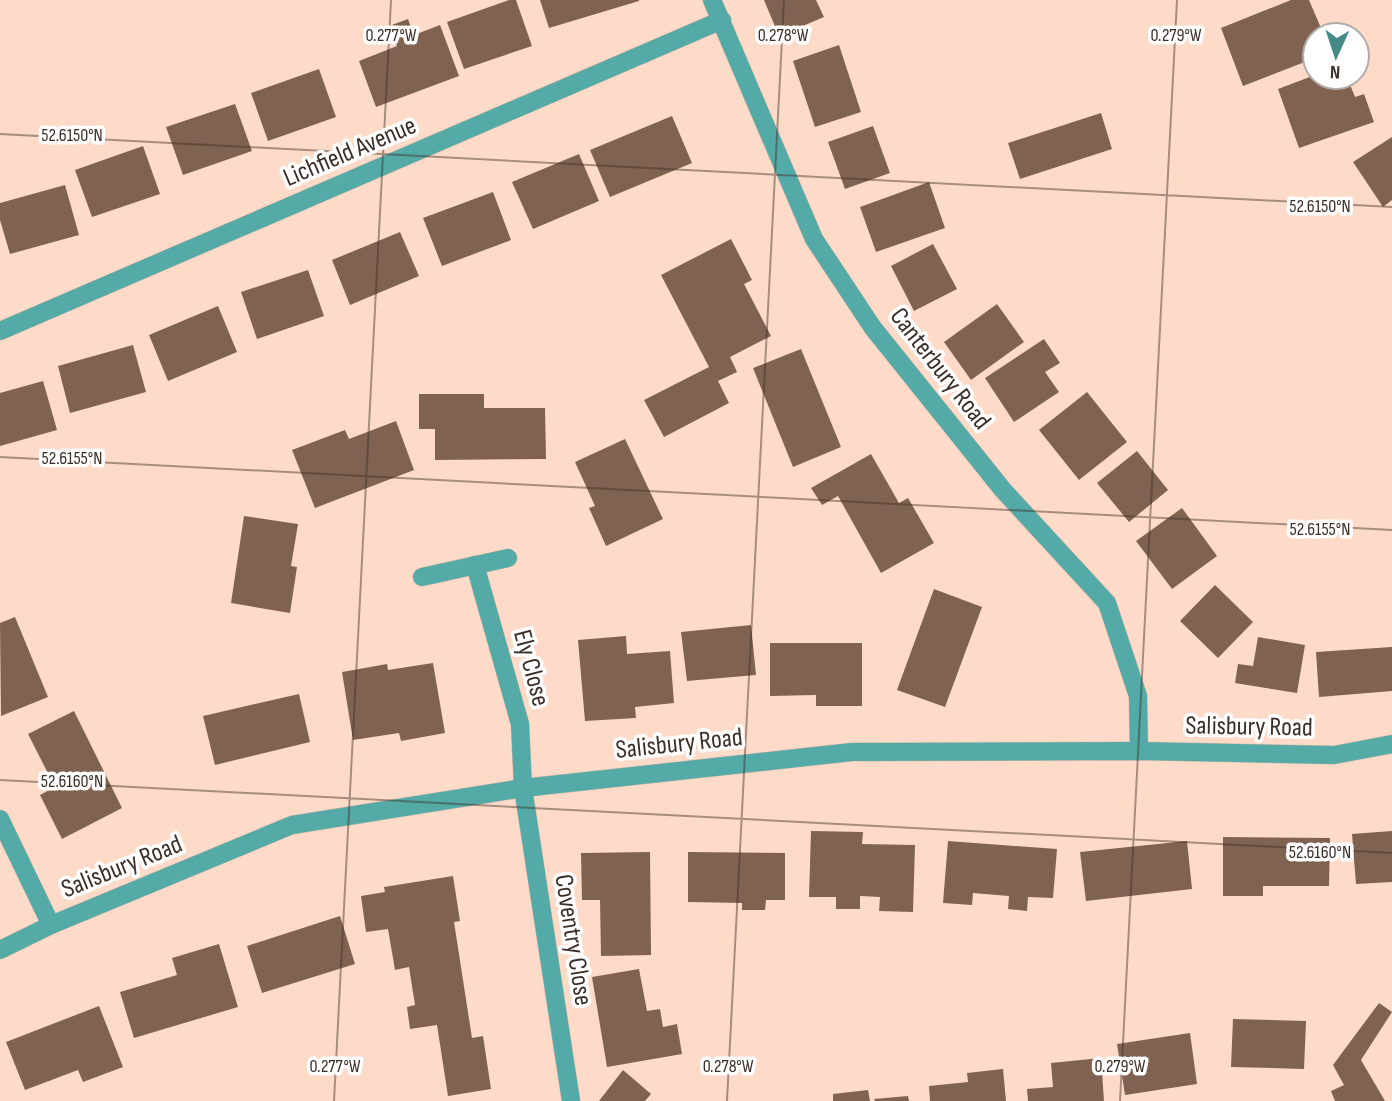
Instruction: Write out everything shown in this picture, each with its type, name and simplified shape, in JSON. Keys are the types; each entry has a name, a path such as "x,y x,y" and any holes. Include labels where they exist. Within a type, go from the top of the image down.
{"street":[{"name":"Canterbury Road","path":"712,0 814,240 873,328 995,480 1107,603 1138,696 1139,751"},
{"name":"Lichfield Avenue","path":"0,331 722,20"},
{"path":"422,577 508,558"},
{"name":"Ely Close","path":"475,565 520,724 523,788"},
{"name":"Salisbury Road","path":"0,950 51,925 292,825 523,788 852,752 1139,751 1334,755 1392,744"},
{"name":"Coventry Close","path":"523,788 571,1101"},
{"path":"0,819 51,925"}],"building":[{"path":"509,0 516,0 532,46 464,69 447,22"},
{"path":"540,0 639,0 639,1 549,28"},
{"path":"764,0 816,0 824,17 779,36"},
{"path":"1291,0 1309,0 1318,21 1301,21 1301,63 1243,86 1221,28"},
{"path":"408,19 414,35 440,25 459,76 376,107 359,61 397,46 389,26"},
{"path":"839,45 861,112 815,127 793,61"},
{"path":"319,69 336,117 268,141 251,93"},
{"path":"1301,80 1301,91 1353,91 1355,97 1364,94 1374,122 1299,148 1278,89"},
{"path":"235,104 252,151 183,175 166,127"},
{"path":"1101,113 1112,149 1020,179 1008,143"},
{"path":"672,116 692,163 610,197 590,150"},
{"path":"873,126 890,173 845,189 828,142"},
{"path":"1392,137 1392,200 1383,207 1353,162"},
{"path":"143,146 160,194 92,217 75,170"},
{"path":"579,154 599,201 533,229 512,182"},
{"path":"929,182 945,228 876,252 860,207"},
{"path":"65,185 79,235 10,254 0,220 0,203"},
{"path":"493,192 511,240 442,266 423,218"},
{"path":"400,232 419,276 350,305 332,260"},
{"path":"731,239 752,280 744,284 771,336 730,357 737,372 718,381 729,403 664,437 644,400 709,367 661,275"},
{"path":"933,244 957,289 914,311 891,266"},
{"path":"308,270 324,316 257,339 241,292"},
{"path":"997,304 1024,342 971,380 944,342"},
{"path":"218,306 237,352 168,381 149,335"},
{"path":"1044,339 1060,363 1045,372 1059,392 1014,422 985,378"},
{"path":"133,345 146,392 70,413 58,366"},
{"path":"801,349 841,447 793,467 753,368"},
{"path":"43,381 57,430 0,446 0,393"},
{"path":"1087,392 1127,442 1079,480 1039,430"},
{"path":"419,394 484,394 484,408 545,408 546,459 435,460 435,429 419,429"},
{"path":"396,421 414,470 315,508 292,450 345,430 349,439"},
{"path":"625,439 663,519 606,546 589,508 595,506 575,462"},
{"path":"1137,451 1168,490 1129,522 1097,483"},
{"path":"871,454 899,503 908,498 934,543 881,573 838,496 822,505 811,488"},
{"path":"1182,508 1217,556 1172,589 1136,541"},
{"path":"244,516 298,524 291,566 297,567 290,613 231,603"},
{"path":"1215,585 1253,622 1218,658 1180,621"},
{"path":"934,589 982,607 945,707 897,690"},
{"path":"15,617 48,697 1,716 0,623"},
{"path":"751,625 756,675 687,681 681,632"},
{"path":"626,636 627,654 670,651 674,703 635,707 636,718 585,721 578,640"},
{"path":"1258,637 1305,645 1297,693 1235,683 1238,664 1253,666"},
{"path":"770,643 862,643 862,706 816,706 816,695 770,696"},
{"path":"1392,647 1392,691 1319,697 1316,652"},
{"path":"433,663 445,733 401,741 399,733 353,740 342,672 387,664 388,670"},
{"path":"299,694 310,742 215,765 203,716"},
{"path":"74,711 122,808 62,839 40,795 55,787 28,734"},
{"path":"811,831 863,832 862,844 915,845 913,912 879,911 880,897 860,896 860,909 836,909 836,897 809,897"},
{"path":"1392,831 1392,882 1356,884 1352,834"},
{"path":"1223,837 1330,838 1329,886 1263,886 1263,896 1223,896"},
{"path":"948,841 1057,849 1053,898 1028,897 1027,911 1008,909 1009,896 973,893 972,905 943,903"},
{"path":"1187,841 1192,889 1086,901 1080,852"},
{"path":"650,852 651,955 601,956 600,900 582,900 581,853"},
{"path":"688,852 785,853 785,900 766,900 765,910 742,910 742,903 688,902"},
{"path":"453,876 460,921 454,922 472,1038 483,1036 491,1089 448,1096 437,1025 410,1029 407,1007 415,1005 409,967 395,970 388,929 366,932 361,896 385,892 384,887"},
{"path":"340,916 355,964 262,993 247,946"},
{"path":"219,944 238,1007 134,1038 120,992 177,975 172,958"},
{"path":"639,969 647,1011 660,1009 663,1027 677,1024 682,1054 607,1067 592,977"},
{"path":"1379,1003 1392,1012 1361,1060 1385,1101 1335,1101 1331,1091 1344,1085 1333,1065"},
{"path":"99,1006 123,1067 83,1082 78,1070 25,1090 6,1042"},
{"path":"1233,1019 1306,1021 1304,1069 1231,1067"},
{"path":"1190,1033 1197,1084 1125,1095 1117,1044"},
{"path":"1101,1058 1104,1101 1028,1101 1027,1089 1053,1087 1051,1063"},
{"path":"1003,1069 1006,1101 930,1101 929,1086 968,1082 967,1073"},
{"path":"623,1070 651,1094 645,1101 599,1101"},
{"path":"868,1090 870,1101 833,1101 833,1094"},
{"path":"908,1096 909,1101 874,1099"}]}
